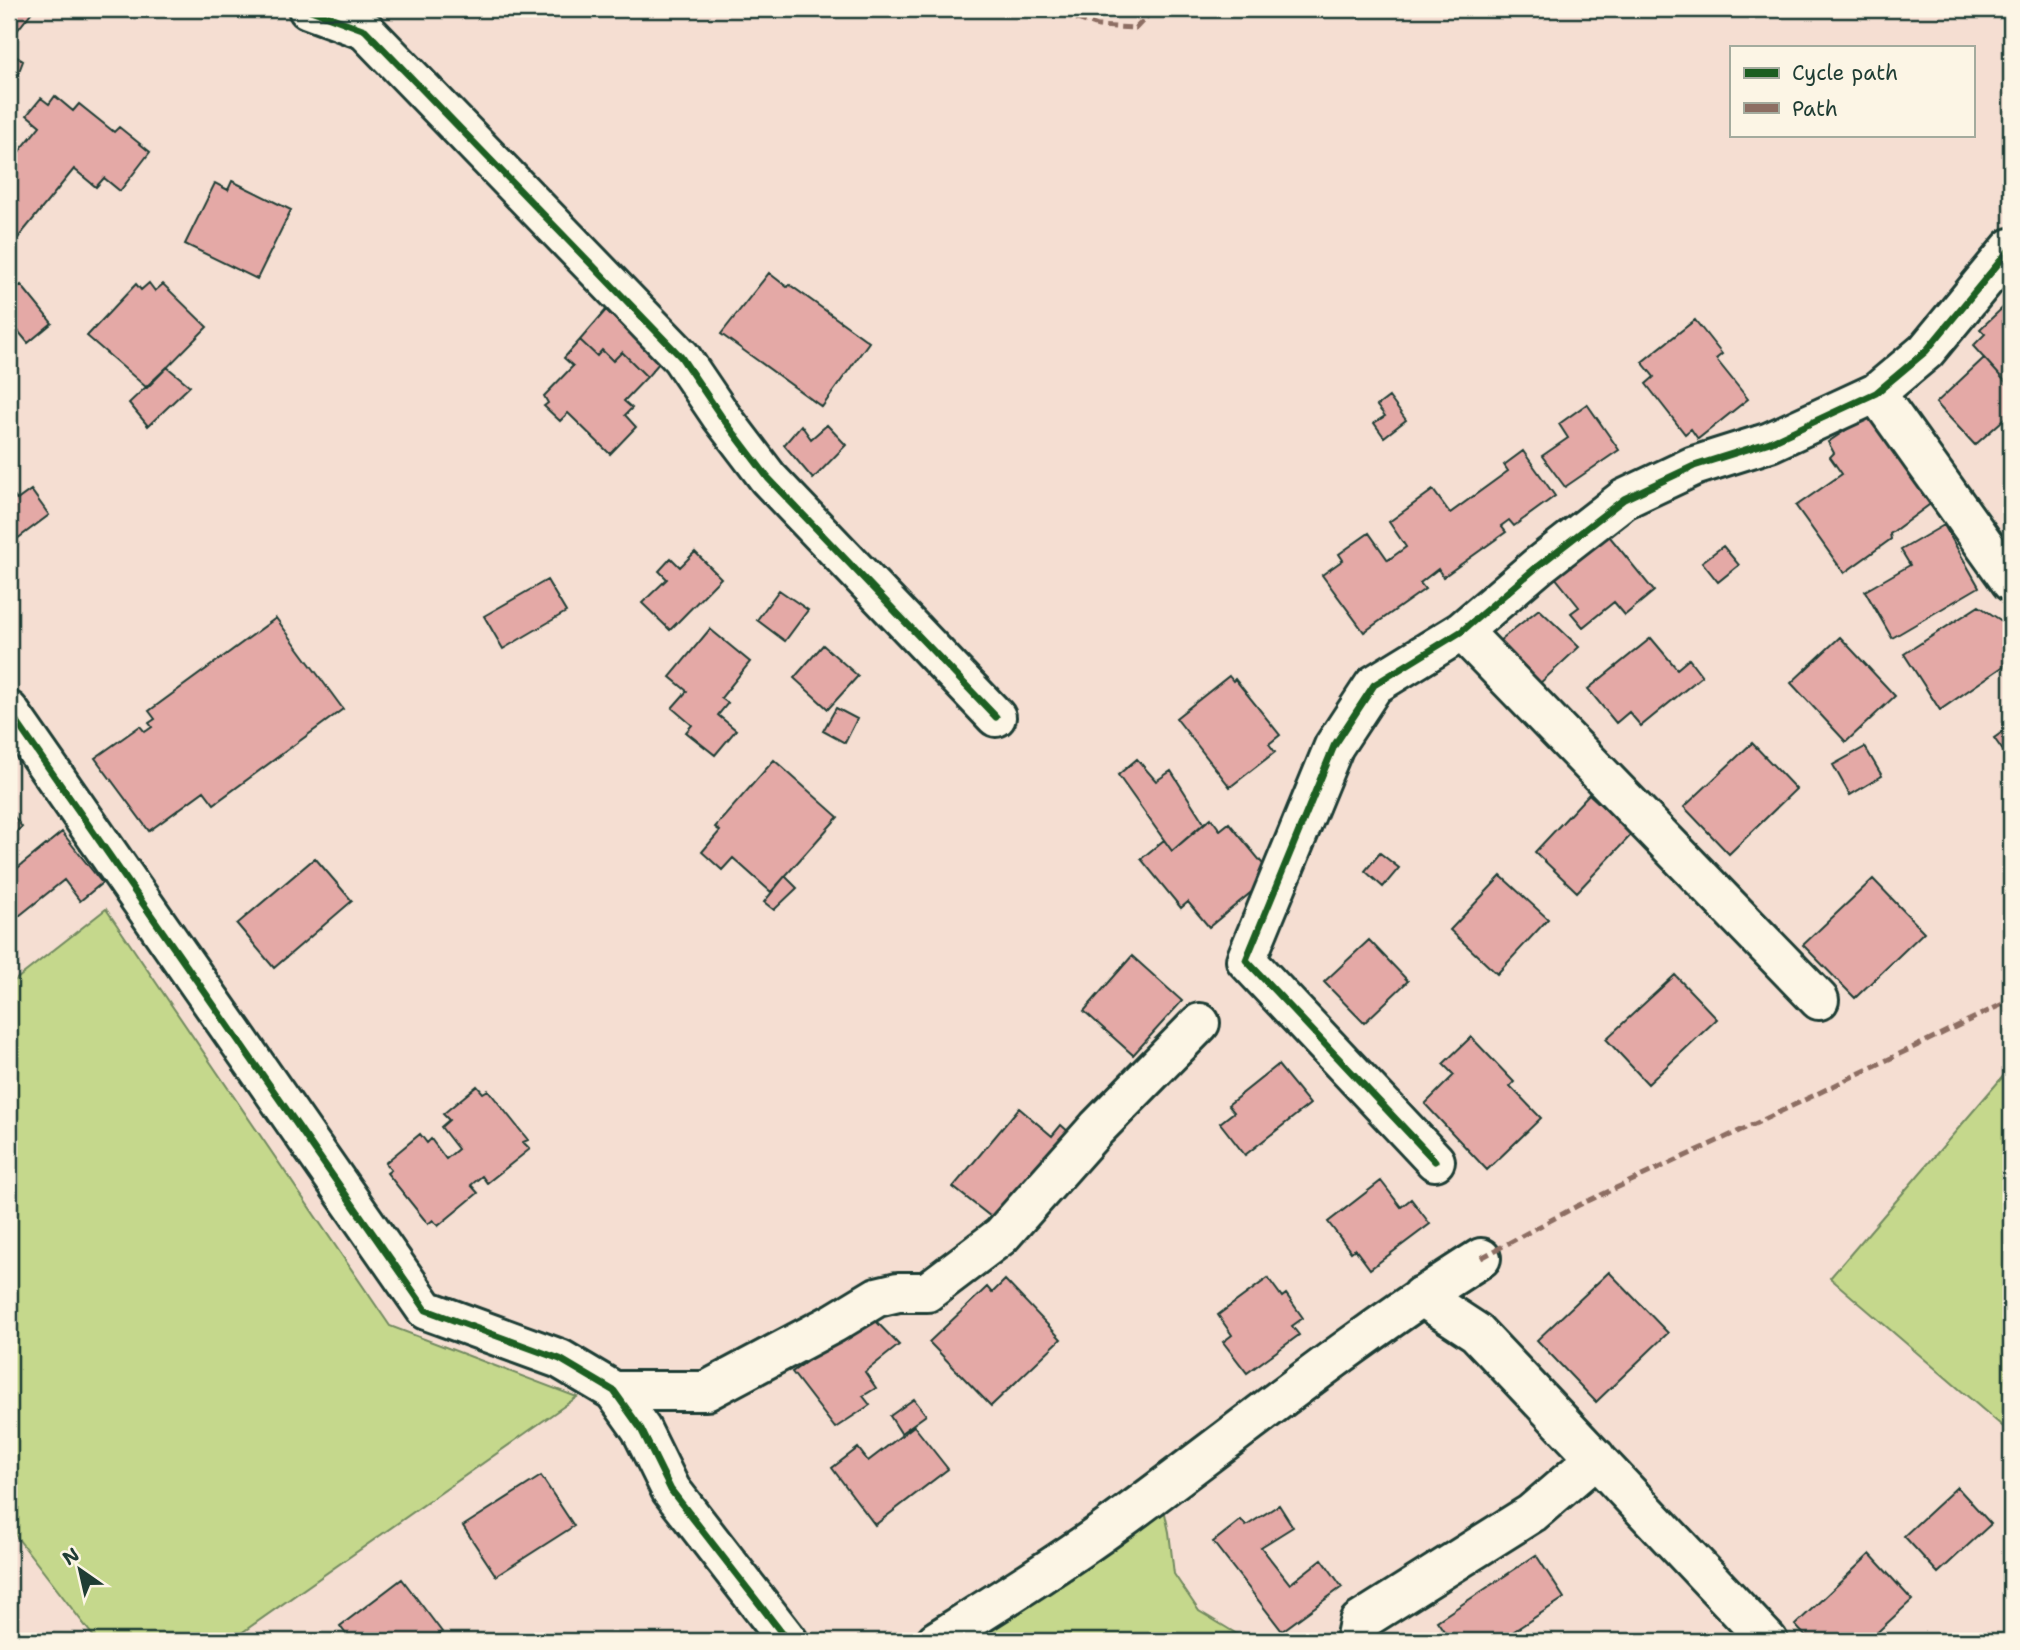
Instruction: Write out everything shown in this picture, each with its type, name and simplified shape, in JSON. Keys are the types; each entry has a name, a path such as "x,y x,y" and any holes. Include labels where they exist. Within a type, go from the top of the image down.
{"street":[{"path":"309,9 365,30 681,356 721,416 768,478 996,717"},
{"path":"1435,1161 1246,960 1334,746 1374,685 1462,631 1538,566 1624,499 1694,466 1770,442 1876,393 1926,351 2011,248"},
{"path":"1876,393 2011,582"},
{"path":"1462,631 1819,1000"},
{"path":"9,711 426,1310 560,1359 614,1391 641,1429 671,1490 788,1641"},
{"path":"614,1391 706,1391 877,1297 898,1292 927,1292 1001,1236 1097,1128 1200,1023"},
{"path":"936,1641 1119,1521 1285,1394 1421,1296 1481,1258"},
{"path":"1421,1296 1476,1332 1768,1641"},
{"path":"1354,1641 1359,1622 1532,1513 1596,1458"}],"green space":[{"path":"106,909 390,1326 577,1397 230,1641 97,1641 9,1527 9,985"},
{"path":"2011,1067 2011,1427 2008,1431 1830,1278"},
{"path":"1164,1509 1174,1574 1199,1611 1237,1634 1238,1641 961,1641"}],"building":[{"path":"9,9 34,9 9,41"},
{"path":"9,52 23,61 10,95 9,94"},
{"path":"55,96 73,111 79,104 114,132 119,127 150,152 120,191 104,178 96,187 74,169 9,249 9,164 40,126 27,115 41,98 49,104"},
{"path":"232,181 291,210 257,279 185,244 215,183 228,190"},
{"path":"769,273 869,342 822,407 721,334"},
{"path":"149,283 155,291 163,284 207,327 147,388 87,336 136,284 141,290"},
{"path":"21,285 52,323 28,343 9,320 9,294"},
{"path":"2011,300 2011,388 1973,346 1985,334 1980,329"},
{"path":"606,310 660,362 647,377 622,352 613,361 602,350 597,356 580,340"},
{"path":"1695,320 1722,354 1716,359 1748,399 1698,439 1691,429 1685,434 1646,384 1654,377 1642,362"},
{"path":"580,340 597,356 602,350 613,361 622,352 647,377 624,401 632,408 625,415 636,427 610,454 568,413 560,421 544,406 548,403 544,396 573,366 564,358"},
{"path":"1984,358 2011,388 2011,413 1975,445 1936,403"},
{"path":"167,367 190,386 148,426 129,403"},
{"path":"1389,397 1406,420 1384,437 1374,423 1385,416 1377,406"},
{"path":"1587,404 1619,450 1565,487 1542,456 1568,438 1559,424"},
{"path":"1870,414 1937,499 1890,534 1891,539 1844,573 1796,506 1842,474 1830,457 1834,453 1828,442"},
{"path":"801,425 811,439 827,425 846,445 813,479 784,445"},
{"path":"1523,451 1555,496 1514,526 1509,520 1501,526 1506,532 1443,577 1438,569 1420,583 1425,589 1364,632 1322,575 1343,560 1339,554 1369,533 1388,560 1406,547 1389,522 1433,490 1450,513 1508,471 1504,465"},
{"path":"9,489 17,500 31,490 49,515 9,545"},
{"path":"1944,525 1979,587 1892,638 1865,591 1910,565 1901,550"},
{"path":"1601,526 1654,591 1625,615 1614,602 1583,627 1571,613 1579,607 1555,577"},
{"path":"1723,546 1739,565 1718,582 1702,562"},
{"path":"695,552 721,578 670,630 642,603 667,579 659,571 671,558 680,567"},
{"path":"547,580 566,612 503,649 484,616"},
{"path":"779,590 808,610 785,641 757,620"},
{"path":"1979,606 2011,627 2011,633 2004,644 2011,654 2011,661 1940,710 1904,654"},
{"path":"1539,609 1579,647 1537,686 1494,645"},
{"path":"276,618 343,709 214,804 204,791 149,831 95,758 140,726 145,732 152,727 149,723 155,719 149,711"},
{"path":"710,629 750,662 721,698 728,703 718,715 736,730 715,755 686,732 692,725 672,708 687,691 670,677"},
{"path":"1840,637 1895,696 1846,742 1791,683"},
{"path":"1651,638 1677,669 1689,659 1702,676 1641,726 1629,712 1616,723 1588,689"},
{"path":"823,645 858,676 828,709 794,678"},
{"path":"1229,676 1233,681 1235,679 1280,735 1269,744 1275,752 1230,787 1176,718"},
{"path":"836,708 857,719 845,743 823,731"},
{"path":"2011,726 2011,762 1994,738"},
{"path":"1752,743 1796,789 1729,854 1684,807"},
{"path":"1865,747 1882,776 1850,795 1833,765"},
{"path":"1137,759 1156,781 1171,771 1204,823 1172,851 1118,775"},
{"path":"774,760 838,817 771,892 733,858 722,870 702,852 720,831 715,827"},
{"path":"1589,794 1632,834 1577,892 1535,852"},
{"path":"9,810 22,827 9,837"},
{"path":"1211,818 1220,830 1229,823 1272,875 1209,927 1188,902 1181,908 1141,859 1164,840 1172,851"},
{"path":"62,832 102,883 80,901 64,880 9,924 9,875"},
{"path":"1380,853 1399,868 1383,887 1365,871"},
{"path":"315,858 352,901 274,968 237,924"},
{"path":"785,876 797,888 774,910 764,902"},
{"path":"1501,876 1548,919 1497,974 1450,930"},
{"path":"1873,879 1924,932 1855,998 1803,945"},
{"path":"1369,940 1408,981 1364,1023 1324,982"},
{"path":"1132,956 1182,1001 1133,1055 1084,1011"},
{"path":"1675,975 1717,1019 1648,1084 1606,1039"},
{"path":"1471,1037 1514,1082 1510,1086 1541,1118 1487,1170 1425,1104 1454,1075 1443,1064"},
{"path":"1278,1065 1310,1104 1245,1155 1220,1123 1234,1112 1228,1105"},
{"path":"477,1086 483,1093 488,1090 528,1140 523,1142 530,1149 487,1183 482,1176 471,1185 478,1193 438,1226 433,1220 428,1224 387,1173 391,1170 385,1163 420,1134 427,1143 431,1139 446,1159 458,1149 441,1127 449,1120 443,1114"},
{"path":"1019,1108 1052,1136 1061,1125 1070,1133 995,1220 953,1187"},
{"path":"1381,1181 1401,1207 1411,1199 1430,1224 1370,1269 1355,1249 1351,1252 1328,1222"},
{"path":"1609,1272 1668,1333 1596,1402 1537,1340"},
{"path":"1268,1278 1282,1297 1286,1294 1303,1318 1292,1326 1299,1335 1247,1373 1223,1342 1232,1335 1218,1315"},
{"path":"1005,1280 1061,1339 991,1406 929,1342 987,1287 992,1293"},
{"path":"871,1316 899,1345 865,1372 876,1388 863,1396 870,1405 835,1428 792,1372"},
{"path":"914,1399 926,1415 901,1433 890,1416"},
{"path":"914,1426 948,1469 875,1525 832,1468 858,1448 868,1461"},
{"path":"541,1476 574,1526 496,1576 463,1526"},
{"path":"1957,1487 1991,1524 1938,1573 1904,1536"},
{"path":"1279,1505 1293,1527 1261,1547 1290,1584 1322,1559 1342,1587 1282,1631 1213,1542 1241,1520 1246,1526"},
{"path":"1870,1554 1912,1600 1868,1641 1810,1641 1795,1625"},
{"path":"1536,1555 1564,1598 1499,1641 1451,1641 1437,1621"},
{"path":"402,1579 442,1632 429,1641 351,1641 340,1626"}],"marked path":[{"path":"1048,9 1098,26 1136,28 1154,9"},
{"path":"1481,1258 1577,1206 2011,1000"}],"cycle path":[{"path":"308,9 365,30 681,357 768,478 996,717"},
{"path":"1435,1161 1246,960 1334,746 1374,685 1462,631 1538,566 1624,499 1694,466 1770,442 1876,393 1926,351 2011,248"},
{"path":"9,711 426,1310 560,1359 614,1391 641,1429 671,1490 788,1641"}]}
